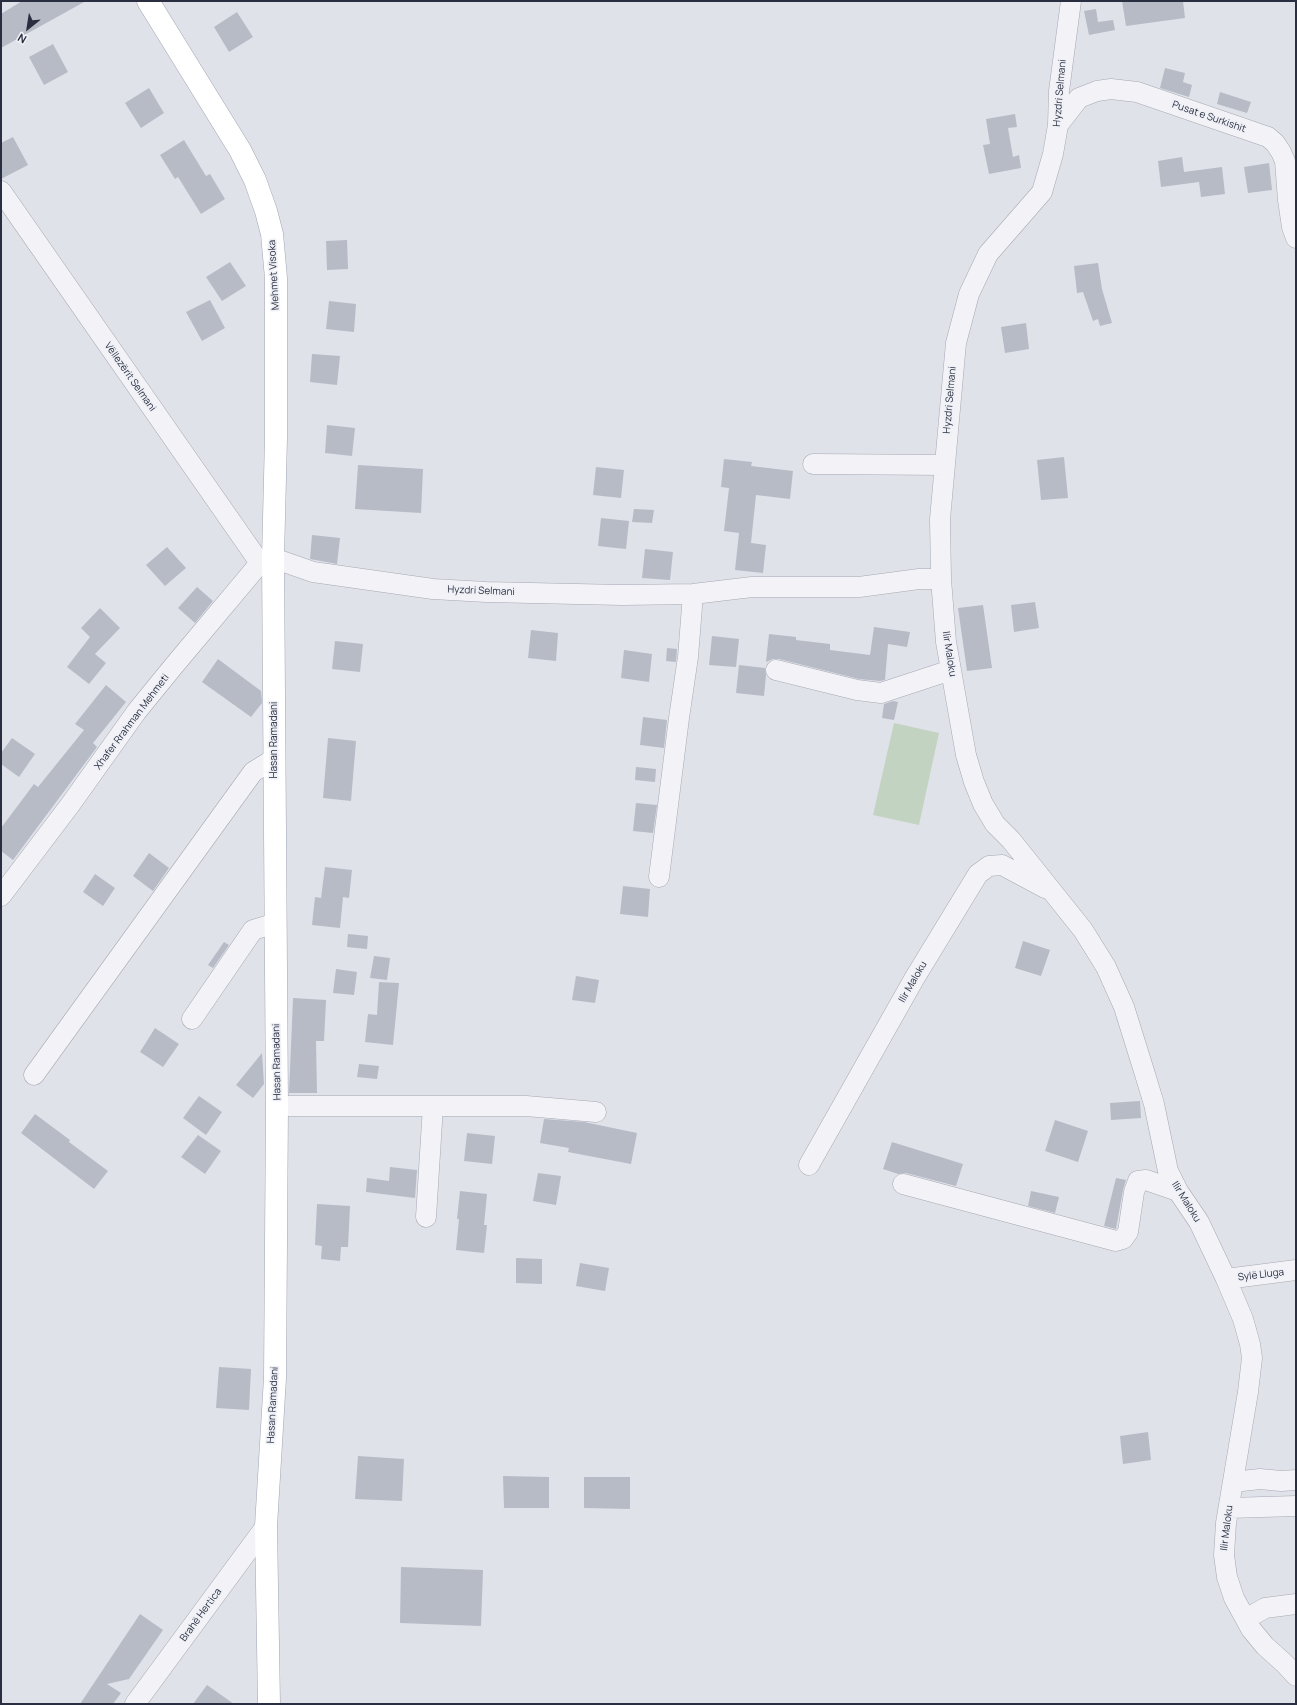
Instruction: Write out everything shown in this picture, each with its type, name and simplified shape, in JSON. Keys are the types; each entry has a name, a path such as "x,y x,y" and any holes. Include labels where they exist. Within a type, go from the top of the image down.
{"main road":[{"name":"Mehmet Visoka","path":"148,1 240,150 255,180 272,234 276,299 266,560"},
{"name":"Hasan Ramadani","path":"266,560 274,759 277,1106 275,1378 266,1526 269,1704"}],"street":[{"name":"Hyzdri Selmani","path":"266,560 313,572 433,589 486,592 622,595 693,594 752,587 859,587 941,579 940,519 956,343 969,294 988,254 1042,192 1053,154 1058,125 1059,91 1071,1"},
{"name":"Pusat e Surkishit","path":"1058,125 1079,98 1097,90 1111,89 1137,92 1268,137 1276,143 1285,161 1288,200 1292,227 1296,238"},
{"name":"Vëllezërit Selmani","path":"1,191 266,560"},
{"path":"813,464 945,464"},
{"name":"Xhafer Rrahman Mehmeti","path":"1,896 70,805 137,711 266,560"},
{"name":"Ilir Maloku","path":"941,579 946,642 966,755 974,782 983,804 995,824 1011,840 1095,948 1116,986 1152,1097 1168,1171 1178,1191 1199,1222 1243,1319 1252,1358 1224,1544 1227,1577 1234,1598 1261,1642 1296,1676"},
{"path":"659,877 678,718 688,657 693,594"},
{"path":"776,670 857,690 881,693 951,670"},
{"path":"34,1075 253,772 274,759"},
{"name":"Ilir Maloku","path":"809,1165 914,979 978,874 989,866 1002,865 1052,892"},
{"path":"192,1019 253,930 276,923"},
{"name":"Hasan Ramadani","path":"277,1106 526,1106 596,1112"},
{"path":"426,1217 433,1106"},
{"path":"903,1184 1116,1241 1123,1239 1128,1232 1134,1192 1138,1181 1146,1180 1178,1191"},
{"name":"Sylë Lluga","path":"1226,1279 1296,1270"},
{"path":"1233,1482 1260,1479 1281,1481 1296,1480"},
{"path":"1229,1508 1296,1506"},
{"name":"Brahë Hertica","path":"135,1704 266,1526"},
{"path":"1246,1619 1265,1608 1296,1604"}],"green space":[{"path":"894,723 939,733 919,825 873,815"}],"building":[{"path":"22,1 86,1 1,48 1,14"},
{"path":"1122,1 1183,1 1185,18 1126,26"},
{"path":"1096,9 1098,22 1113,20 1115,30 1089,35 1084,11"},
{"path":"237,12 253,37 229,52 214,27"},
{"path":"53,44 68,72 44,85 29,57"},
{"path":"1165,68 1185,73 1183,82 1192,85 1189,97 1160,88"},
{"path":"149,88 164,113 141,128 125,103"},
{"path":"1220,92 1251,102 1247,113 1217,104"},
{"path":"1015,114 1017,127 1008,128 1013,157 1019,155 1021,168 989,174 983,145 990,144 986,119"},
{"path":"13,137 28,165 1,179 1,143"},
{"path":"184,140 206,176 210,174 225,199 201,214 178,177 175,179 160,155"},
{"path":"1182,157 1184,172 1222,167 1225,194 1201,197 1199,182 1161,187 1158,161"},
{"path":"1269,163 1272,190 1248,193 1244,167"},
{"path":"347,240 348,269 327,270 326,241"},
{"path":"230,262 246,286 222,301 206,277"},
{"path":"1098,263 1102,289 1112,323 1100,326 1098,319 1093,321 1083,292 1077,293 1074,266"},
{"path":"210,300 225,328 202,341 186,312"},
{"path":"329,301 356,304 354,332 326,329"},
{"path":"1026,323 1029,349 1005,353 1001,327"},
{"path":"312,354 340,356 337,385 310,382"},
{"path":"327,425 355,428 352,456 325,453"},
{"path":"1064,457 1068,498 1041,500 1037,460"},
{"path":"724,459 752,462 751,466 793,471 790,499 756,495 751,543 766,545 763,573 735,570 739,533 724,531 729,488 721,487"},
{"path":"358,465 423,469 421,513 355,509"},
{"path":"596,467 624,470 621,498 593,495"},
{"path":"634,509 654,510 652,523 632,522"},
{"path":"601,518 629,521 626,549 598,546"},
{"path":"312,535 340,538 337,564 310,559"},
{"path":"167,547 186,568 165,586 146,565"},
{"path":"645,549 673,552 670,580 642,578"},
{"path":"197,587 213,601 195,623 178,608"},
{"path":"1035,602 1039,628 1014,632 1011,605"},
{"path":"983,605 992,668 967,671 958,608"},
{"path":"100,608 120,628 95,654 106,663 89,684 67,667 90,637 81,628"},
{"path":"874,627 910,632 907,647 888,644 885,680 859,679 779,659 773,659 766,662 769,634 796,637 796,640 830,644 830,650 870,655"},
{"path":"531,630 558,633 556,661 528,658"},
{"path":"712,636 739,639 736,667 709,665"},
{"path":"335,641 363,644 360,672 332,669"},
{"path":"667,648 677,649 676,662 666,661"},
{"path":"624,650 652,654 649,682 621,678"},
{"path":"218,659 261,691 262,703 251,717 202,682"},
{"path":"739,665 765,668 766,675 764,696 736,693"},
{"path":"106,685 126,702 93,743 97,747 13,860 1,851 1,828 34,784 38,787 84,730 75,724"},
{"path":"893,701 898,702 894,720 882,718 884,704"},
{"path":"643,717 667,720 664,748 640,745"},
{"path":"12,738 35,754 19,777 1,764 1,753"},
{"path":"328,738 356,741 351,801 323,798"},
{"path":"636,767 656,769 655,782 635,780"},
{"path":"636,803 657,805 653,833 633,831"},
{"path":"149,853 169,868 153,891 133,876"},
{"path":"325,867 352,870 349,898 343,897 340,928 312,925 315,897 321,898"},
{"path":"95,874 115,888 103,906 83,892"},
{"path":"623,886 650,889 648,917 620,914"},
{"path":"348,934 368,936 367,949 347,947"},
{"path":"1023,941 1050,950 1041,976 1015,968"},
{"path":"224,942 229,945 213,968 208,965"},
{"path":"374,956 390,958 387,980 370,978"},
{"path":"336,969 357,972 354,995 333,993"},
{"path":"576,976 599,980 595,1003 572,1000"},
{"path":"379,982 399,983 393,1045 365,1042 368,1014 377,1015"},
{"path":"293,998 326,1000 324,1041 316,1041 317,1093 289,1093"},
{"path":"155,1028 179,1044 163,1067 140,1052"},
{"path":"262,1053 264,1084 253,1098 236,1085"},
{"path":"359,1064 379,1066 377,1079 357,1077"},
{"path":"199,1096 222,1112 206,1135 183,1118"},
{"path":"1140,1101 1141,1118 1111,1120 1110,1103"},
{"path":"35,1114 108,1171 94,1189 21,1133"},
{"path":"544,1119 584,1122 637,1133 631,1164 568,1152 569,1148 540,1143"},
{"path":"1055,1120 1088,1131 1078,1162 1045,1151"},
{"path":"467,1133 495,1136 492,1164 464,1161"},
{"path":"198,1135 221,1151 205,1174 181,1157"},
{"path":"892,1142 963,1164 956,1186 906,1173 898,1174 883,1169"},
{"path":"390,1167 417,1170 415,1198 366,1192 367,1178 389,1181"},
{"path":"538,1173 561,1176 556,1205 533,1201"},
{"path":"1116,1178 1126,1180 1116,1229 1104,1226"},
{"path":"460,1191 487,1194 484,1225 487,1225 484,1253 456,1250"},
{"path":"1031,1191 1059,1197 1055,1213 1028,1206"},
{"path":"317,1204 350,1206 348,1247 341,1247 340,1261 321,1259 322,1246 315,1245"},
{"path":"516,1258 542,1259 542,1284 516,1283"},
{"path":"580,1263 609,1268 605,1291 576,1286"},
{"path":"219,1367 251,1369 249,1410 216,1408"},
{"path":"1148,1432 1151,1460 1123,1464 1120,1436"},
{"path":"358,1456 404,1459 402,1501 355,1499"},
{"path":"503,1476 549,1477 549,1508 504,1508"},
{"path":"584,1477 630,1477 630,1509 584,1508"},
{"path":"401,1567 483,1570 481,1626 400,1623"},
{"path":"140,1614 163,1630 129,1679 107,1684 121,1693 113,1704 80,1704"},
{"path":"207,1685 234,1704 193,1704"}]}
